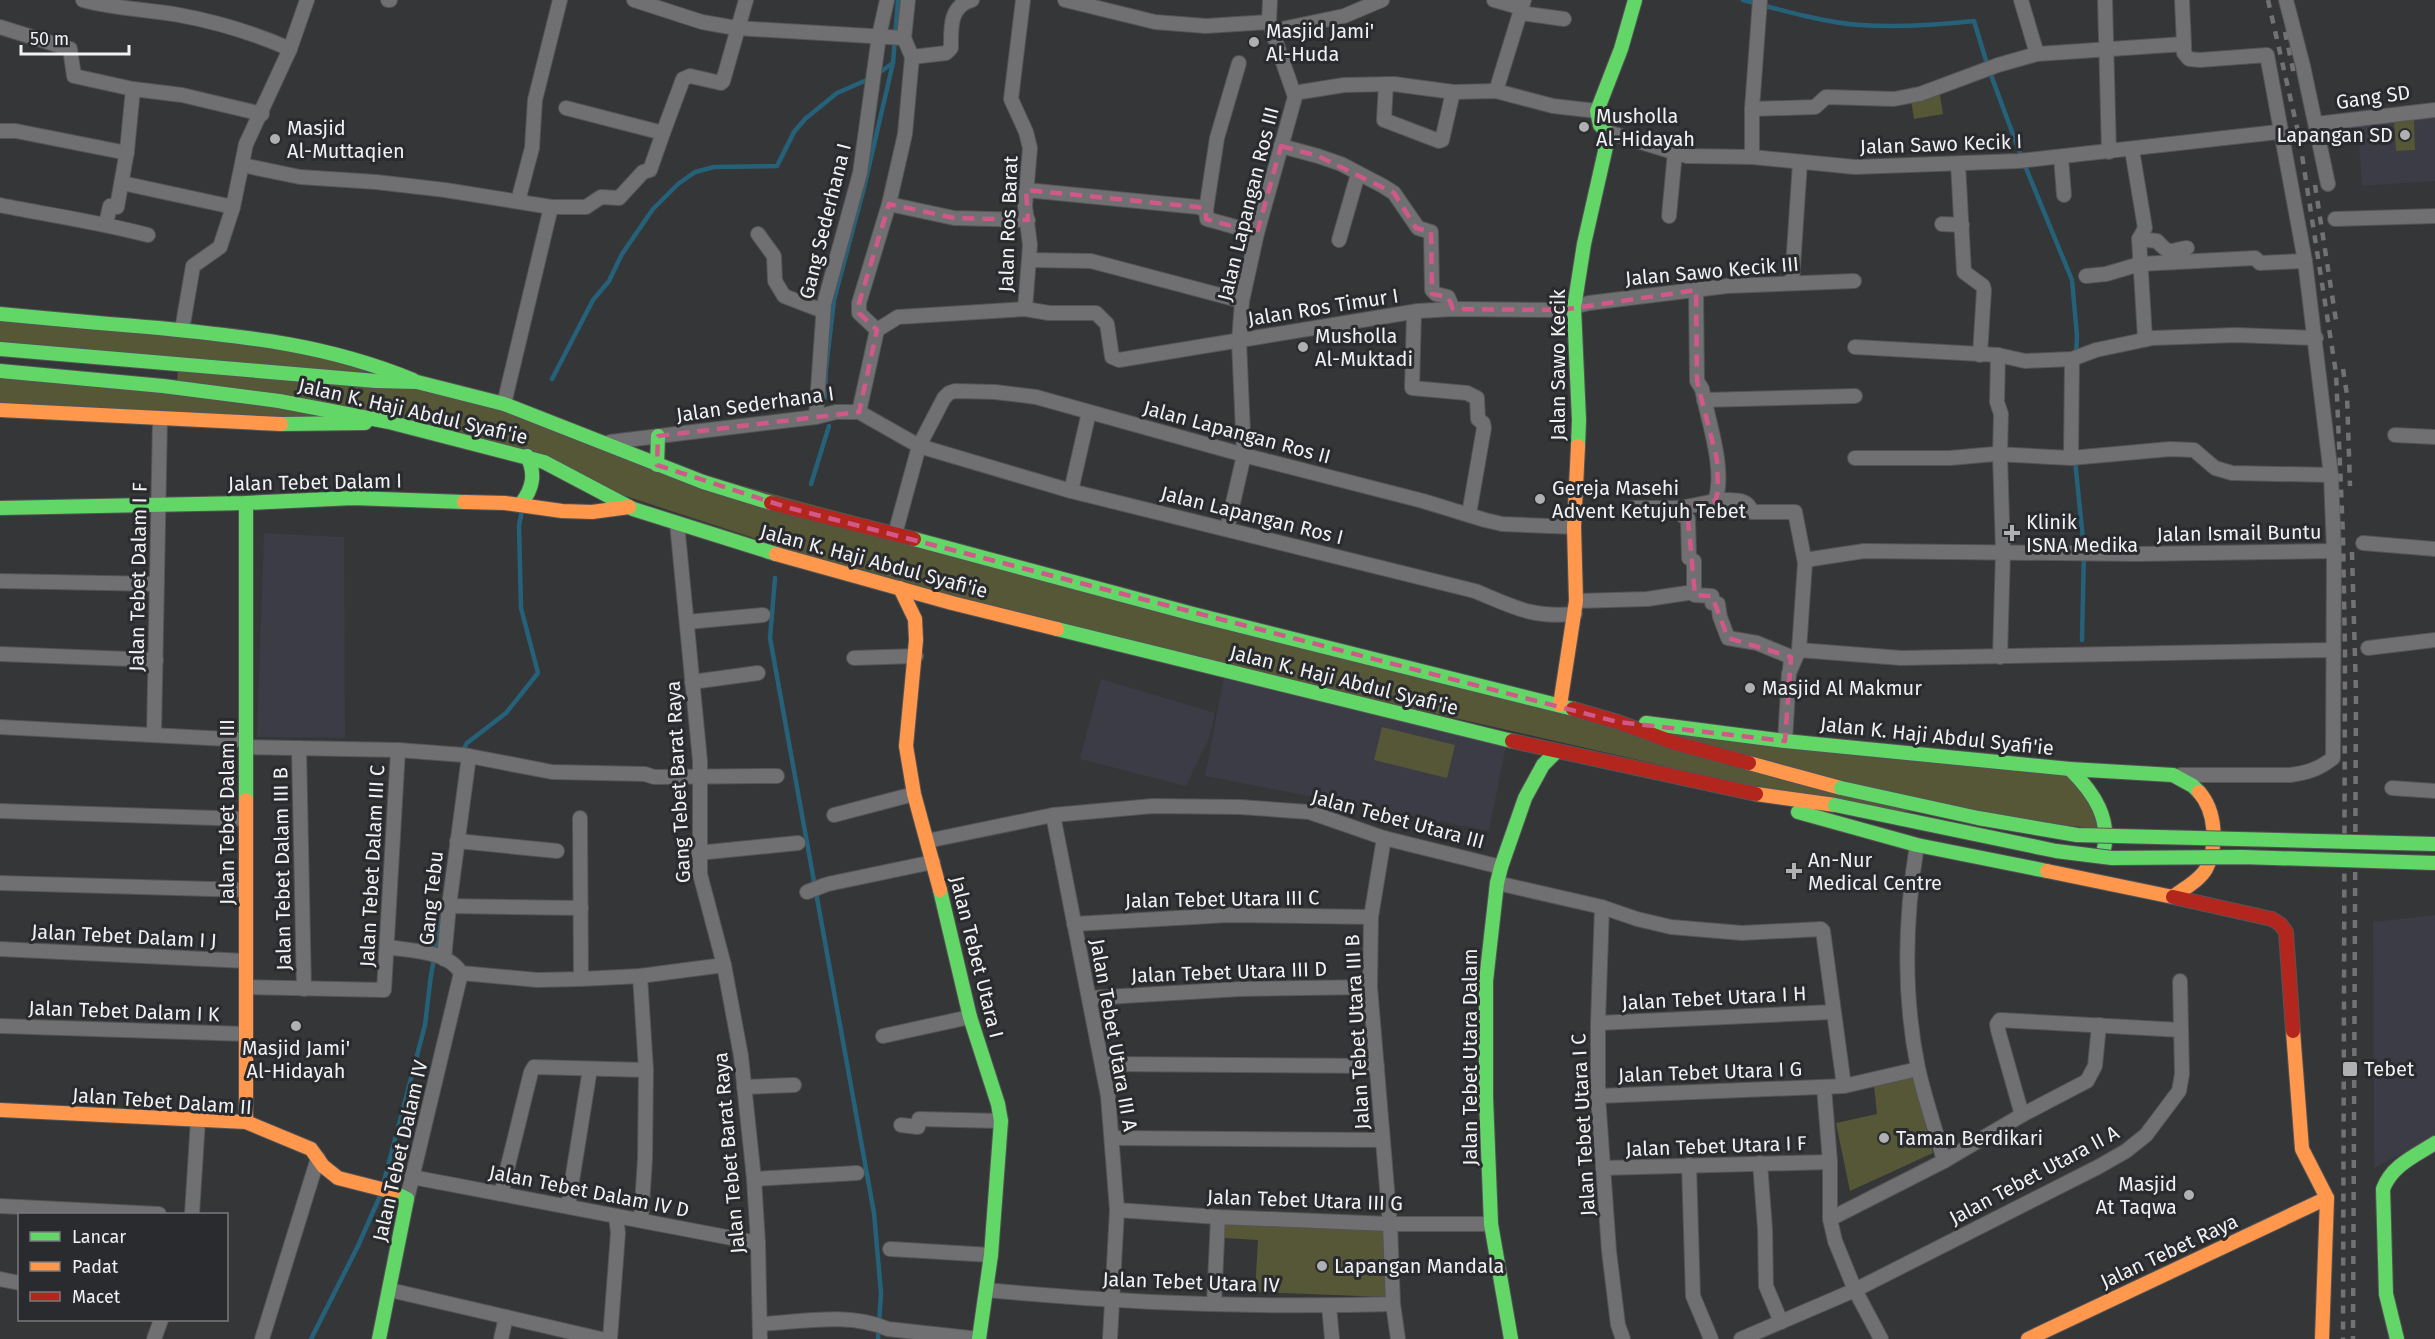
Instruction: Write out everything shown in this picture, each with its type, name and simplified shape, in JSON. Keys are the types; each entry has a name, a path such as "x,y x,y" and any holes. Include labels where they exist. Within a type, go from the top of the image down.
{"main road":[{"path":"1607,132 1600,125 1597,111 1621,49 1635,0"},
{"name":"Jalan Sawo Kecik","path":"1560,705 1575,608 1574,527 1579,420 1574,308 1584,244 1608,138 1607,132"},
{"path":"0,314 242,336 333,353 372,363 417,382"},
{"name":"Jalan K. Haji Abdul Syafi'ie","path":"0,349 376,381 417,382 504,404 703,482 786,507 1193,614 1560,705 1618,722 1675,743 1841,788 1978,818 2077,835 2435,844"},
{"name":"Jalan K. Haji Abdul Syafi'ie","path":"0,371 163,386 279,401 389,422 527,456 582,481 629,507 767,552 952,603 1556,752 1743,792 1835,806 2055,851 2112,858 2242,857 2435,863"},
{"path":"0,410 293,426 389,422"},
{"path":"657,465 658,436"},
{"path":"521,504 528,496 533,481 532,465 527,456"},
{"name":"Jalan Tebet Dalam I","path":"0,508 246,503 353,498 521,504 562,511 592,512 629,507"},
{"name":"Jalan Tebet Dalam III","path":"246,503 246,1122"},
{"name":"Jalan Tebet Utara I","path":"900,588 915,618 916,656 906,746 914,794 933,862 970,1017 998,1104 1001,1121 991,1255 979,1339"},
{"name":"Jalan K. Haji Abdul Syafi'ie","path":"1618,722 2070,769 2173,775 2193,786 2204,798 2209,808 2214,847 2205,871 2173,897"},
{"name":"Jalan Tebet Utara Dalam","path":"1511,1339 1491,1224 1486,1098 1486,981 1501,867 1534,779 1543,765 1556,752"},
{"path":"2070,769 2088,786 2093,795 2103,818 2106,842 2099,863 2073,878"},
{"name":"Jalan K. Haji Abdul Syafi'ie","path":"1743,792 1800,813 1917,845 2173,897 2276,921 2286,932 2302,1149 2327,1198"},
{"name":"Jalan Tebet Dalam II","path":"0,1110 246,1122 302,1143 311,1149 323,1166 338,1178 401,1196"},
{"path":"2397,1339 2386,1294 2383,1190 2386,1179 2392,1171 2435,1143"},
{"name":"Jalan Tebet Dalam IV","path":"379,1339 390,1290 401,1196"},
{"path":"2322,1339 2327,1198"},
{"name":"Jalan Tebet Raya","path":"2028,1339 2327,1198"}],"street":[{"path":"83,0 104,6 180,15 272,40 290,49"},
{"path":"182,330 193,266 220,247 233,207 246,144 262,114 290,49 307,0"},
{"path":"518,201 532,147 535,100 560,0"},
{"path":"634,0 702,22 736,28 903,38"},
{"path":"242,165 300,177 376,182 551,207 586,207 601,197 619,198 638,177 652,168 683,78 690,76 721,83 723,81 736,28 746,0"},
{"name":"Gang Sederhana I","path":"825,414 823,311 860,173 887,0"},
{"path":"877,330 859,313 859,303 889,204 905,134 912,57 903,38 908,0"},
{"path":"912,57 946,53 951,48 953,16 956,9 964,2 972,0"},
{"name":"Jalan Ros Barat","path":"1023,0 1011,99 1026,132 1030,148 1025,206 1028,220 1029,260 1025,309"},
{"path":"1065,0 1155,22 1206,26 1271,26 1344,16 1382,0"},
{"name":"Jalan Lapangan Ros III","path":"1227,529 1244,454 1239,341 1242,301 1257,233 1295,97 1271,26 1270,0"},
{"path":"1494,0 1564,19"},
{"path":"2021,0 2037,54"},
{"path":"2105,0 2109,152"},
{"path":"2173,775 2290,775 2308,773 2324,766 2333,758 2334,551 2331,476 2305,261 2267,55 2200,60 2189,58 2184,53 2182,0"},
{"path":"2286,0 2328,184"},
{"path":"1752,157 1752,109 1760,4"},
{"path":"1496,92 1522,7"},
{"path":"0,27 70,49 74,76 133,89 182,95 262,114"},
{"path":"1752,109 1815,107 1826,97 1894,99 1957,82 1991,67 2037,54 2184,44"},
{"path":"1239,63 1217,138 1206,210 1207,219 1257,233"},
{"path":"1294,93 1344,85 1386,84 1454,92 1496,92 1553,106 1597,111"},
{"path":"1386,84 1384,120 1439,141 1442,140 1454,92"},
{"path":"106,224 110,206 117,207 122,183 133,89"},
{"path":"566,108 663,133"},
{"name":"Gang SD","path":"2316,124 2435,110"},
{"path":"0,131 16,131 127,153"},
{"name":"Jalan Sawo Kecik I","path":"1607,132 1687,156 1752,157 1855,166 2023,161 2278,132"},
{"path":"1281,146 1318,156 1394,193 1418,228 1431,232 1432,290 1436,294 1448,297 1453,309"},
{"path":"2132,150 2145,228 2139,239 2145,338"},
{"path":"1669,216 1675,152"},
{"path":"2061,157 2064,195"},
{"path":"1792,282 1800,162"},
{"path":"1958,164 1965,274 1983,286 1984,290 1980,354"},
{"path":"1339,240 1359,174"},
{"path":"122,183 233,207"},
{"path":"1026,190 1198,207 1206,210"},
{"path":"0,204 106,224 148,235"},
{"path":"889,204 954,218 1028,220"},
{"path":"504,404 551,207"},
{"path":"2335,219 2435,216"},
{"path":"1942,224 1962,225"},
{"path":"758,234 774,256 775,281 784,296 823,311"},
{"path":"2139,239 2157,241 2164,250 2168,251 2187,248"},
{"path":"2086,276 2106,274 2140,264 2255,258 2260,262 2305,261"},
{"path":"1029,260 1091,261 1242,301"},
{"name":"Jalan Sawo Kecik III","path":"1453,309 1574,308 1589,303 1696,290 1792,282 1854,281"},
{"path":"1696,290 1697,381 1702,389 1717,460 1716,500"},
{"path":"859,412 877,330 898,317 1025,309"},
{"name":"Jalan Ros Timur I","path":"1025,309 1049,313 1096,313 1107,324 1112,357 1119,360 1414,312 1453,309"},
{"path":"1414,312 1412,388 1467,393 1477,398 1478,419 1484,423 1469,514"},
{"path":"1855,347 1998,355 2025,361 2077,357 2145,338 2236,335 2316,338"},
{"path":"1998,355 1997,402 2001,414 2003,552 2000,657"},
{"path":"2074,458 2077,357"},
{"name":"Jalan Lapangan Ros II","path":"919,446 944,398 951,392 995,392 1026,396 1089,412 1502,524 1574,527"},
{"path":"1704,400 1855,396"},
{"name":"Jalan Sederhana I","path":"605,443 825,414 859,412 919,446"},
{"path":"1071,491 1089,412"},
{"name":"Jalan Tebet Dalam I F","path":"154,735 160,419"},
{"path":"2395,435 2435,437"},
{"path":"895,534 919,446"},
{"name":"Jalan Lapangan Ros I","path":"919,446 1071,491 1475,591 1529,614 1558,616 1575,608 1694,592"},
{"path":"1855,458 1950,458 2000,454 2074,458 2159,450 2194,450 2216,468 2232,473 2331,476"},
{"path":"1632,508 1680,508 1716,500 1743,501 1750,506 1752,512 1795,512 1805,560 1799,651 1790,673"},
{"path":"1680,508 1683,516 1688,519 1689,558 1694,561 1695,595 1712,596 1712,603 1718,604 1728,638 1757,643 1791,657 1785,741"},
{"name":"Gang Tebet Barat Raya","path":"677,523 700,775 699,853 703,885 724,965"},
{"path":"2363,543 2435,549"},
{"name":"Jalan Ismail Buntu","path":"1805,560 1864,551 2095,554 2334,551"},
{"path":"0,581 157,584"},
{"path":"687,622 763,615"},
{"path":"2368,648 2435,640"},
{"path":"1799,651 1901,658 2333,650"},
{"path":"0,654 156,660"},
{"path":"854,658 916,656"},
{"path":"692,682 758,673"},
{"path":"0,727 154,735 298,748 398,750 463,755 552,772 645,774 654,777 777,776"},
{"name":"Jalan Tebet Dalam III B","path":"298,748 304,989"},
{"name":"Jalan Tebet Dalam III C","path":"247,987 383,991 398,750"},
{"name":"Gang Tebu","path":"438,956 449,906 457,841 463,755"},
{"path":"2392,788 2435,791"},
{"path":"834,815 914,794"},
{"name":"Jalan Tebet Utara III","path":"927,841 1053,815 1153,806 1240,807 1310,812 1384,838 1501,867"},
{"path":"0,811 246,819"},
{"name":"Jalan Tebet Utara III A","path":"1053,815 1103,1064 1112,1138 1117,1210 1110,1339"},
{"path":"580,818 581,979"},
{"name":"Jalan Tebet Utara III B","path":"1384,838 1371,917 1370,987 1398,1339"},
{"name":"Gang Tebu","path":"457,841 556,851"},
{"path":"699,853 798,843"},
{"path":"1917,845 1912,874 1908,938 1908,1002 1918,1069 1944,1161"},
{"path":"807,892 826,885 933,862"},
{"path":"0,883 246,890"},
{"path":"1497,884 1602,907 1637,920 1671,927 1742,933 1821,929 1844,1086"},
{"path":"449,906 581,909"},
{"name":"Jalan Tebet Utara I C","path":"1602,907 1598,1096 1609,1251 1618,1325 1623,1339"},
{"name":"Jalan Tebet Utara III C","path":"1074,924 1228,915 1371,917"},
{"path":"387,947 438,956 457,966 461,973 537,980 640,976 724,965"},
{"name":"Jalan Tebet Dalam I J","path":"0,949 246,961"},
{"name":"Jalan Tebet Barat Raya","path":"724,965 741,1056 754,1179 760,1339"},
{"name":"Jalan Tebet Dalam IV","path":"401,1196 412,1177 461,973"},
{"path":"640,976 646,1070 645,1159 641,1220"},
{"name":"Jalan Tebet Utara II A","path":"1741,1339 1855,1290 2098,1167 2146,1136 2179,1091 2182,1074 2180,981"},
{"name":"Jalan Tebet Utara III D","path":"1090,998 1240,989 1370,987"},
{"name":"Jalan Tebet Utara I H","path":"1598,1023 1833,1012"},
{"path":"883,1036 970,1017"},
{"path":"2022,1115 1998,1023 2001,1019 2181,1030"},
{"path":"1830,1219 1944,1161 2022,1115 2087,1081 2095,1066 2098,1025"},
{"name":"Jalan Tebet Dalam I K","path":"0,1026 246,1034"},
{"path":"1103,1064 1377,1066"},
{"path":"501,1194 531,1072 537,1067 646,1070"},
{"path":"568,1206 590,1069"},
{"name":"Jalan Tebet Utara I G","path":"1598,1096 1844,1086 1918,1069"},
{"path":"744,1087 794,1085"},
{"path":"1824,1087 1830,1162 1830,1219 1835,1241 1855,1290 1881,1339"},
{"path":"901,1125 918,1126 919,1119 1001,1121"},
{"path":"192,1213 198,1120"},
{"path":"1112,1138 1382,1140"},
{"path":"262,1339 318,1158"},
{"name":"Jalan Tebet Utara I F","path":"1603,1168 1830,1162"},
{"path":"1760,1163 1766,1286 1780,1322"},
{"path":"1689,1165 1693,1296 1711,1339"},
{"path":"754,1179 857,1173"},
{"name":"Jalan Tebet Dalam IV D","path":"412,1177 758,1243"},
{"path":"0,1206 99,1213"},
{"name":"Jalan Tebet Utara III G","path":"1117,1210 1218,1217 1390,1224 1491,1224"},
{"path":"610,1339 618,1233 616,1216"},
{"path":"1214,1304 1218,1217"},
{"path":"890,1250 991,1255"},
{"path":"0,1279 18,1283"},
{"path":"390,1290 601,1339"},
{"name":"Jalan Tebet Utara IV","path":"987,1290 1112,1300 1214,1304 1329,1306 1394,1304"},
{"path":"1329,1306 1332,1339"},
{"path":"501,1339 506,1317"},
{"path":"760,1324 836,1319 979,1339"},
{"path":"154,1339 160,1321"}],"highlighted area":[{"path":"1281,146 1318,156 1394,193 1416,228 1431,232 1432,294 1448,297 1453,309 1561,310 1696,290 1697,381 1717,460 1718,492 1715,501 1680,506 1688,519 1695,595 1712,596 1728,638 1791,657 1785,741 1618,722 786,507 657,465 658,436 859,412 877,330 859,313 859,303 889,204 954,218 1028,220 1026,190 1198,207 1206,210 1206,219 1257,233"}],"shaded area":[{"path":"2435,112 2435,181 2362,186 2357,118"},
{"path":"264,533 344,537 345,738 257,737"},
{"path":"1225,671 1507,741 1489,831 1205,776"},
{"path":"1101,679 1215,713 1209,738 1186,786 1080,759"},
{"path":"2435,915 2435,1136 2374,1168 2373,922"}],"green space":[{"path":"1938,83 1943,114 1914,119 1909,88"},
{"name":"Lapangan SD","path":"2414,119 2415,150 2396,151 2394,121"},
{"path":"0,315 334,353 636,457 1618,722 2070,769 2106,829 1835,805 952,603 586,483 389,422 0,410 0,371 177,388 178,365 0,349"},
{"path":"1382,727 1455,745 1447,778 1374,760"},
{"name":"Taman Berdikari","path":"1913,1077 1933,1153 1850,1191 1836,1123 1877,1114 1874,1086"},
{"name":"Lapangan Mandala","path":"1224,1221 1389,1228 1386,1297 1255,1292 1258,1240 1223,1238"}],"waterway":[{"path":"825,398 834,300 864,188 893,63 898,0"},
{"path":"1743,0 1846,24 1917,26 1974,21 1988,67 2021,156 2072,280 2077,336 2076,356"},
{"path":"876,75 893,63"},
{"path":"552,379 593,300 609,281 622,254 653,209 678,184 695,172 714,167 777,166 794,132 805,119 837,93 869,79"},
{"path":"811,484 829,426"},
{"path":"2075,460 2084,550 2082,640"},
{"path":"462,752 467,743 506,713 538,673 521,608 519,526 522,510"},
{"path":"775,578 770,638 874,1213 881,1293 878,1339"},
{"path":"383,1185 425,1025 442,915"},
{"path":"311,1339 358,1246 380,1196"}],"railway":[{"path":"2268,0 2299,136 2336,373 2345,653 2343,1339"},
{"path":"2285,32 2295,79"},
{"path":"2315,185 2337,327"},
{"path":"2343,369 2347,395 2350,486"},
{"path":"2352,552 2356,693 2353,1339"}],"traffic: fast":[{"path":"1578,446 1574,308 1584,244 1608,138 1607,132 1600,125 1597,111 1621,49 1635,0"},
{"path":"0,314 257,339 350,358 413,380"},
{"path":"0,349 376,381 417,382 504,404 703,482 771,503"},
{"path":"0,371 163,386 279,401 389,422 544,462 633,509 776,554"},
{"path":"281,424 365,423"},
{"path":"657,465 658,436"},
{"path":"521,504 532,481 532,469 527,456"},
{"path":"0,508 246,503 353,498 464,502"},
{"path":"246,503 246,800"},
{"path":"914,539 1193,614 1573,709"},
{"path":"1057,629 1512,741"},
{"path":"1646,723 1785,741 2070,769 2173,775 2199,792"},
{"path":"1511,1339 1491,1224 1486,1098 1486,981 1497,883 1501,867 1525,798 1543,765 1556,752"},
{"path":"2070,769 2087,787 2099,807 2105,829 2103,854"},
{"path":"1841,788 1978,818 2077,835 2435,844"},
{"path":"1835,805 2056,851 2112,858 2242,857 2435,863"},
{"path":"1798,812 1917,845 2047,871"},
{"path":"940,890 970,1017 998,1104 1001,1121 991,1255 979,1339"},
{"path":"2397,1339 2386,1294 2383,1189 2398,1167 2435,1143"},
{"path":"379,1339 407,1199 393,1192"}],"traffic: slow":[{"path":"0,410 281,424"},
{"path":"1560,705 1576,601 1574,527 1578,446"},
{"path":"464,502 505,503 562,511 592,512 629,507"},
{"path":"776,554 952,603 1057,629"},
{"path":"900,588 915,619 916,640 906,746 914,794 940,890"},
{"path":"1749,763 1841,788"},
{"path":"2047,871 2173,897 2196,881 2210,860 2214,840 2212,819 2205,800 2199,792"},
{"path":"1756,794 1835,805"},
{"path":"246,800 246,1122"},
{"path":"2293,1031 2302,1149 2327,1198 2322,1339"},
{"path":"0,1110 246,1122 311,1149 323,1166 338,1178 393,1192"},
{"path":"2028,1339 2327,1198"}],"traffic: jam":[{"path":"771,503 914,539"},
{"path":"1573,709 1618,722 1675,743 1749,763"},
{"path":"1512,741 1756,794"},
{"path":"2173,897 2272,919 2280,924 2286,932 2293,1031"}],"place":[{"name":"Masjid Jami' Al-Huda","path":"1254,42"},
{"name":"Musholla Al-Hidayah","path":"1584,127"},
{"name":"Lapangan SD","path":"2405,135"},
{"name":"Masjid Al-Muttaqien","path":"275,139"},
{"name":"Musholla Al-Muktadi","path":"1303,347"},
{"name":"Gereja Masehi Advent Ketujuh Tebet","path":"1540,499"},
{"name":"Klinik ISNA Medika","path":"2012,533"},
{"name":"Masjid Al Makmur","path":"1750,688"},
{"name":"An-Nur Medical Centre","path":"1794,871"},
{"name":"Masjid Jami' Al-Hidayah","path":"296,1026"},
{"name":"Tebet","path":"2350,1069"},
{"name":"Taman Berdikari","path":"1884,1138"},
{"name":"Masjid At Taqwa","path":"2189,1195"},
{"name":"Lapangan Mandala","path":"1322,1266"}]}
